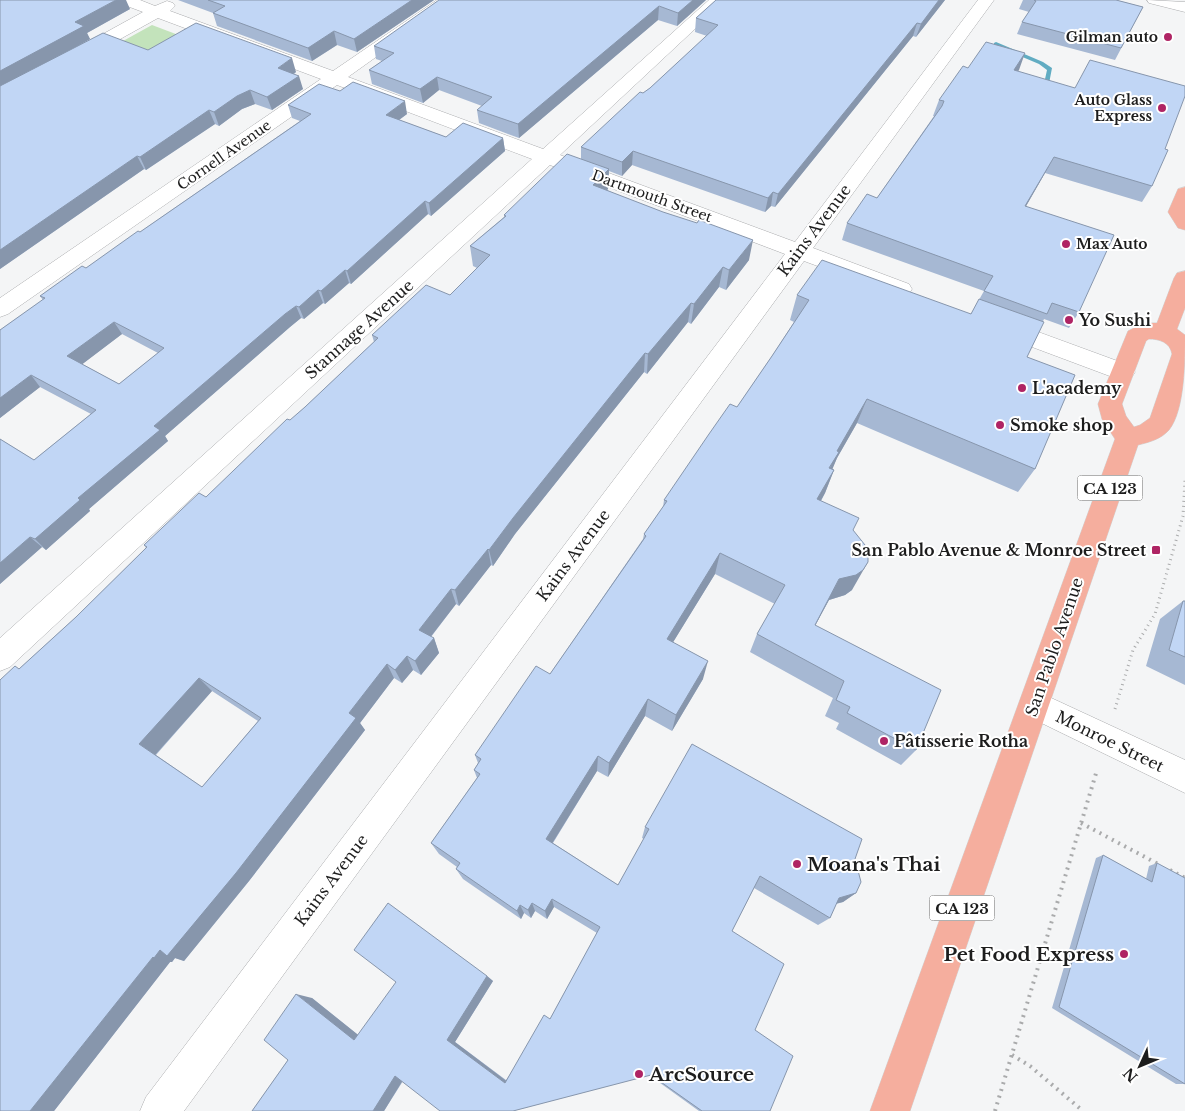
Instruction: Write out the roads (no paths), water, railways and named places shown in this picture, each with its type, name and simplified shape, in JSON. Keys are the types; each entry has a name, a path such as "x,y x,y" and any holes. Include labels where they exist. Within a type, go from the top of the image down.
{"main road":[{"path":"1185,193 1178,212 1185,223"},
{"path":"1165,331 1185,278"},
{"path":"1144,331 1165,331 1182,345 1184,354 1161,424 1148,433 1128,438 1114,419 1110,404 1136,337 1144,331"},
{"name":"San Pablo Avenue","path":"890,1111 1128,438"}],"street":[{"name":"Dartmouth Street","path":"125,0 916,294"},
{"path":"68,61 177,0"},
{"name":"Cornell Avenue","path":"0,309 448,0"},
{"name":"Stannage Avenue","path":"0,657 718,0"},
{"name":"Kains Avenue","path":"160,1111 986,0"},
{"path":"1155,0 1185,8"},
{"path":"979,318 1123,372"},
{"name":"Monroe Street","path":"1034,704 1185,777"}],"waterway":[{"path":"996,44 1041,63 1050,69 1045,93"}],"place":[{"name":"Gilman auto","path":"1168,37"},
{"name":"Auto Glass Express","path":"1162,108"},
{"name":"Max Auto","path":"1066,244"},
{"name":"Yo Sushi","path":"1069,320"},
{"name":"L'academy","path":"1022,388"},
{"name":"Smoke shop","path":"1000,425"},
{"name":"San Pablo Avenue & Monroe Street","path":"1156,550"},
{"name":"Pâtisserie Rotha","path":"884,741"},
{"name":"Moana's Thai","path":"797,864"},
{"name":"Pet Food Express","path":"1124,954"},
{"name":"ArcSource","path":"639,1074"}]}
